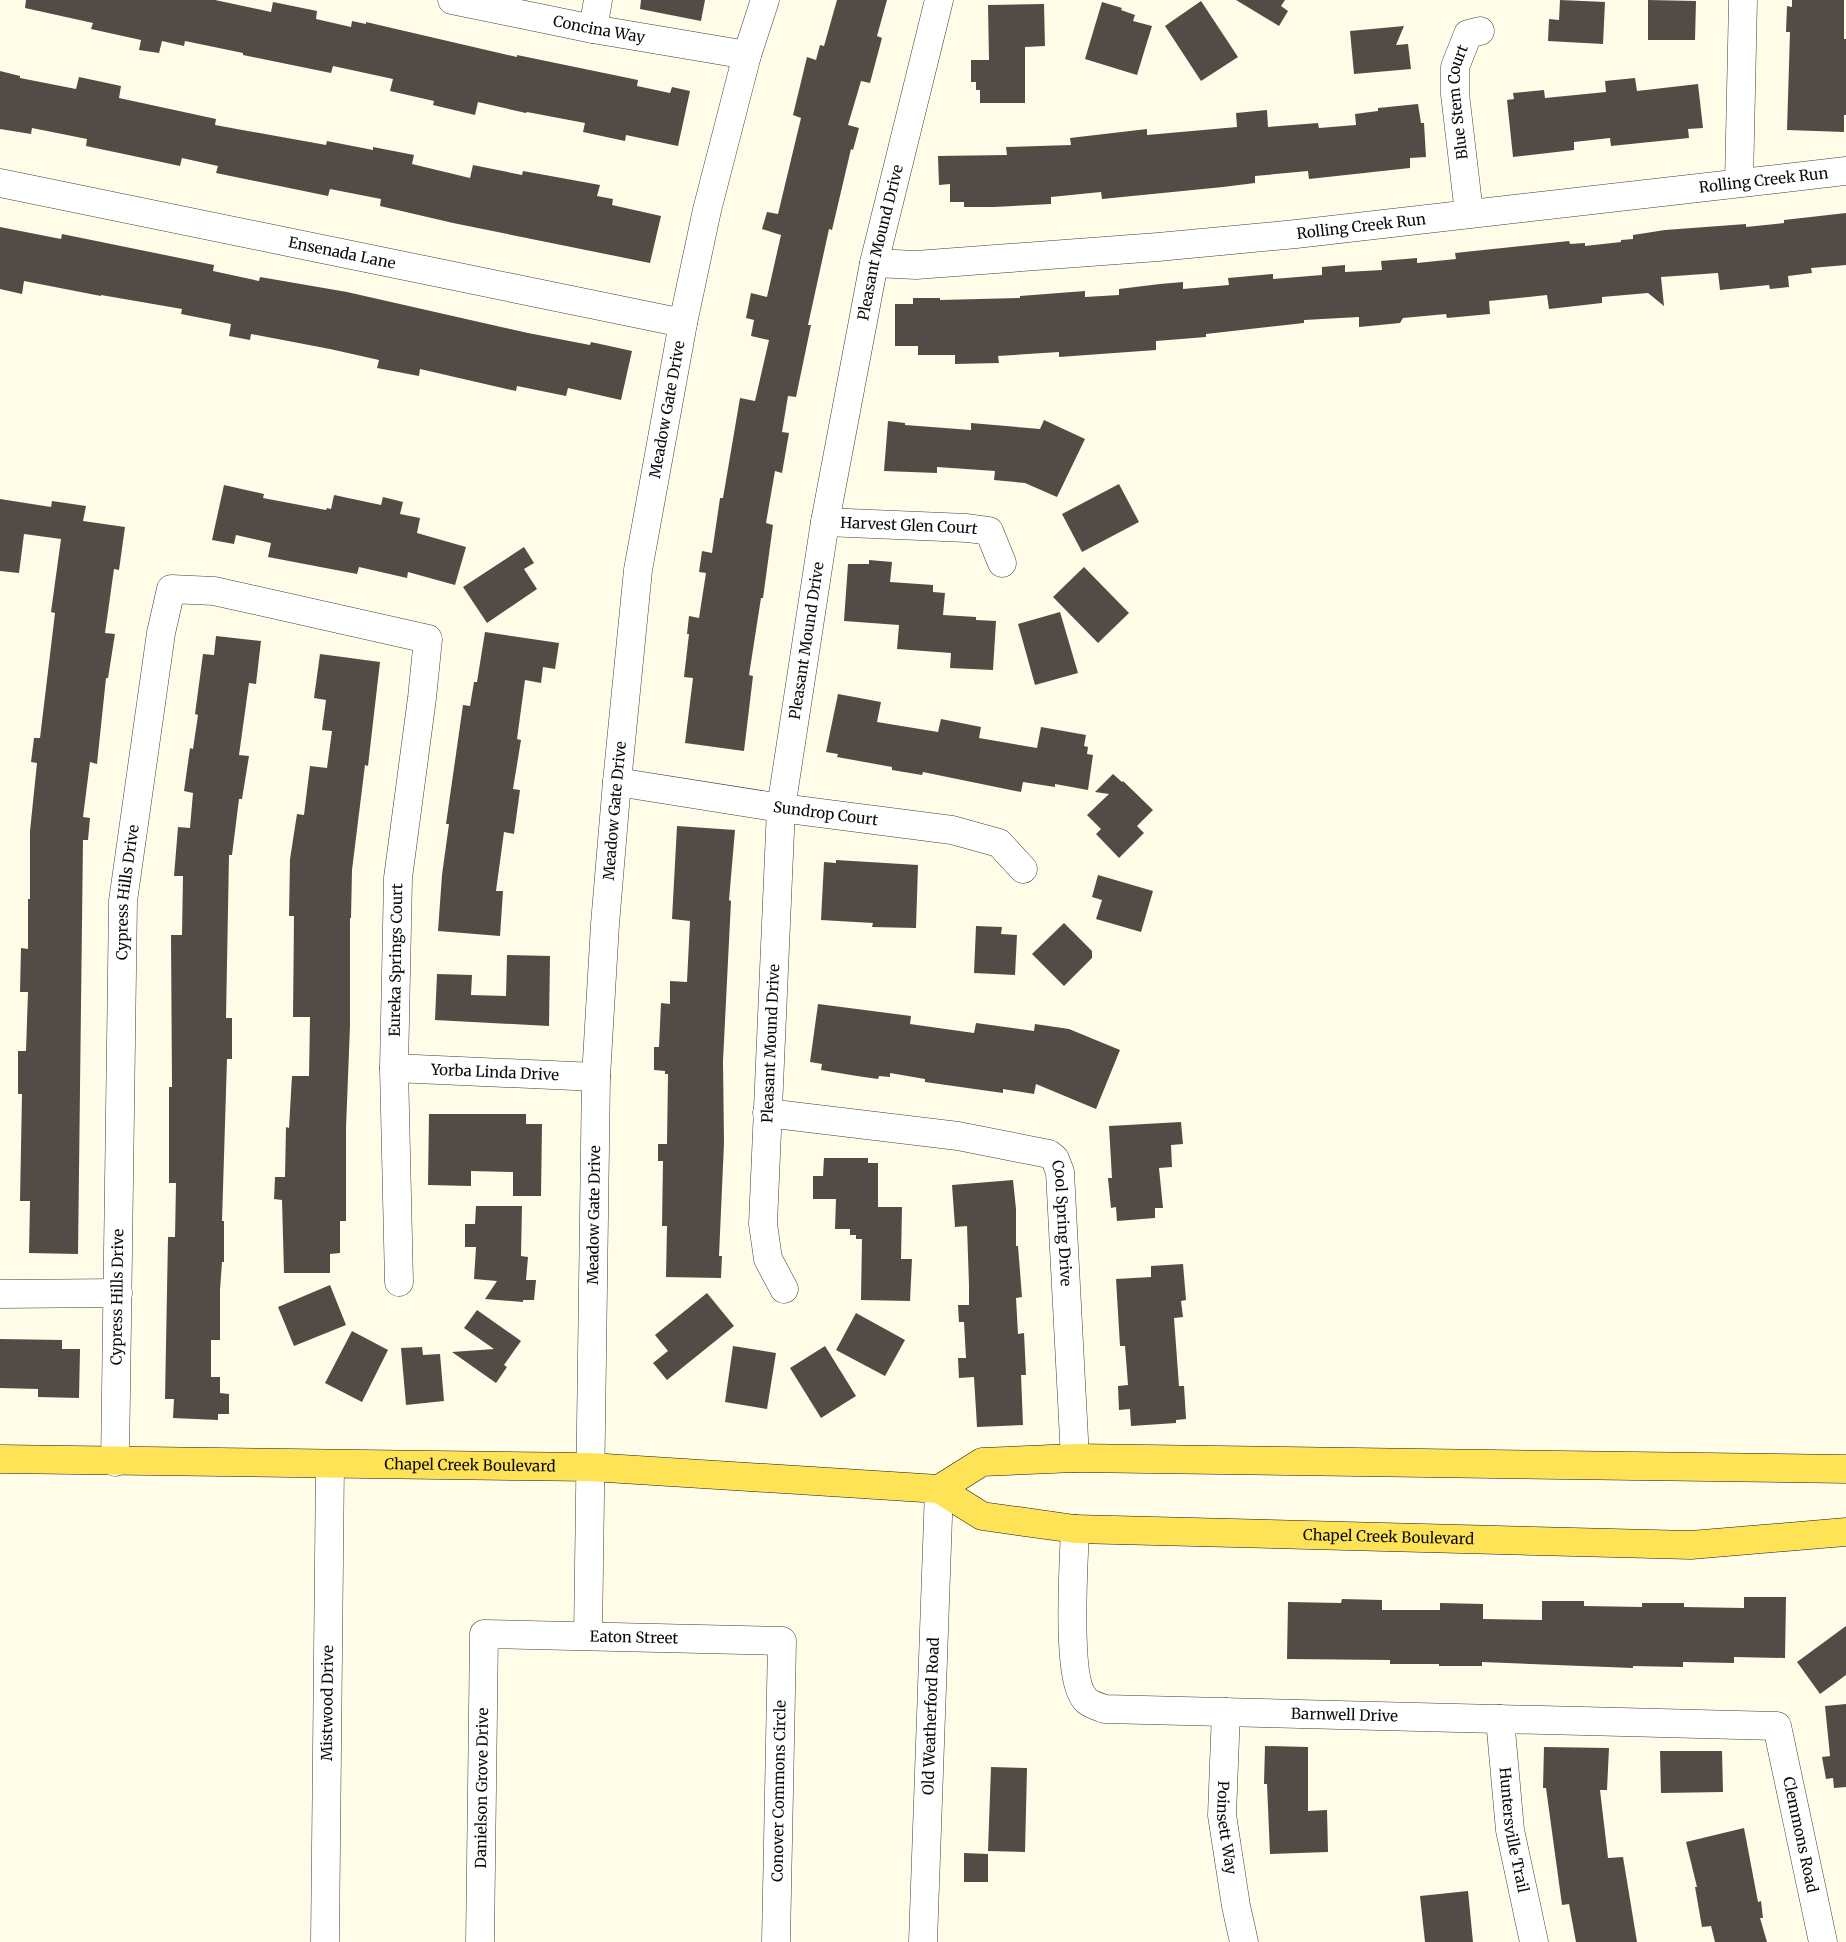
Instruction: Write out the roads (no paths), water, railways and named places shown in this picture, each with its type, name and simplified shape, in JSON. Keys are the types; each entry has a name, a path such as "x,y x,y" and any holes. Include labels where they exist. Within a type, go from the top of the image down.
{"main road":[{"path":"939,1489 982,1462 1075,1458 1846,1469"},
{"name":"Chapel Creek Boulevard","path":"0,1459 590,1467 939,1489 982,1516 1075,1530 1691,1545 1846,1532"}],"street":[{"name":"Concina Way","path":"452,0 593,29 747,55"},
{"path":"593,29 598,0"},
{"name":"Meadow Gate Drive","path":"588,1636 596,1076 605,924 638,570 683,323 706,210 747,55 765,0"},
{"name":"Pleasant Mound Drive","path":"784,1288 768,1259 763,1224 781,808 825,522 874,263 939,0"},
{"path":"1739,182 1743,0"},
{"name":"Blue Stem Court","path":"1469,213 1455,94 1455,67 1468,34 1480,31"},
{"name":"Rolling Creek Run","path":"874,263 916,265 1158,247 1296,234 1846,171"},
{"name":"Ensenada Lane","path":"0,183 683,323"},
{"name":"Harvest Glen Court","path":"825,522 989,530 1002,563"},
{"name":"Cypress Hills Drive","path":"115,1462 123,900 161,632 171,589 214,591 428,639"},
{"name":"Eureka Springs Court","path":"399,1282 394,1068 398,878 428,639"},
{"name":"Sundrop Court","path":"617,782 781,808 952,830 999,843 1023,869"},
{"name":"Yorba Linda Drive","path":"394,1068 596,1076"},
{"name":"Cool Spring Drive","path":"767,1113 958,1136 1049,1154 1055,1159 1060,1172 1075,1458"},
{"path":"0,1294 118,1293"},
{"name":"Mistwood Drive","path":"325,1942 330,1464"},
{"name":"Old Weatherford Road","path":"923,1942 939,1489"},
{"name":"Barnwell Drive","path":"1075,1530 1073,1659 1078,1684 1086,1700 1105,1709 1777,1726"},
{"name":"Eaton Street","path":"484,1634 782,1641"},
{"name":"Danielson Grove Drive","path":"480,1942 484,1634"},
{"name":"Conover Commons Circle","path":"776,1942 782,1641"},
{"name":"Poinsett Way","path":"1226,1712 1222,1815 1236,1906 1244,1942"},
{"name":"Huntersville Trail","path":"1500,1719 1510,1830 1534,1942"},
{"name":"Clemmons Road","path":"1777,1726 1823,1942"}]}
